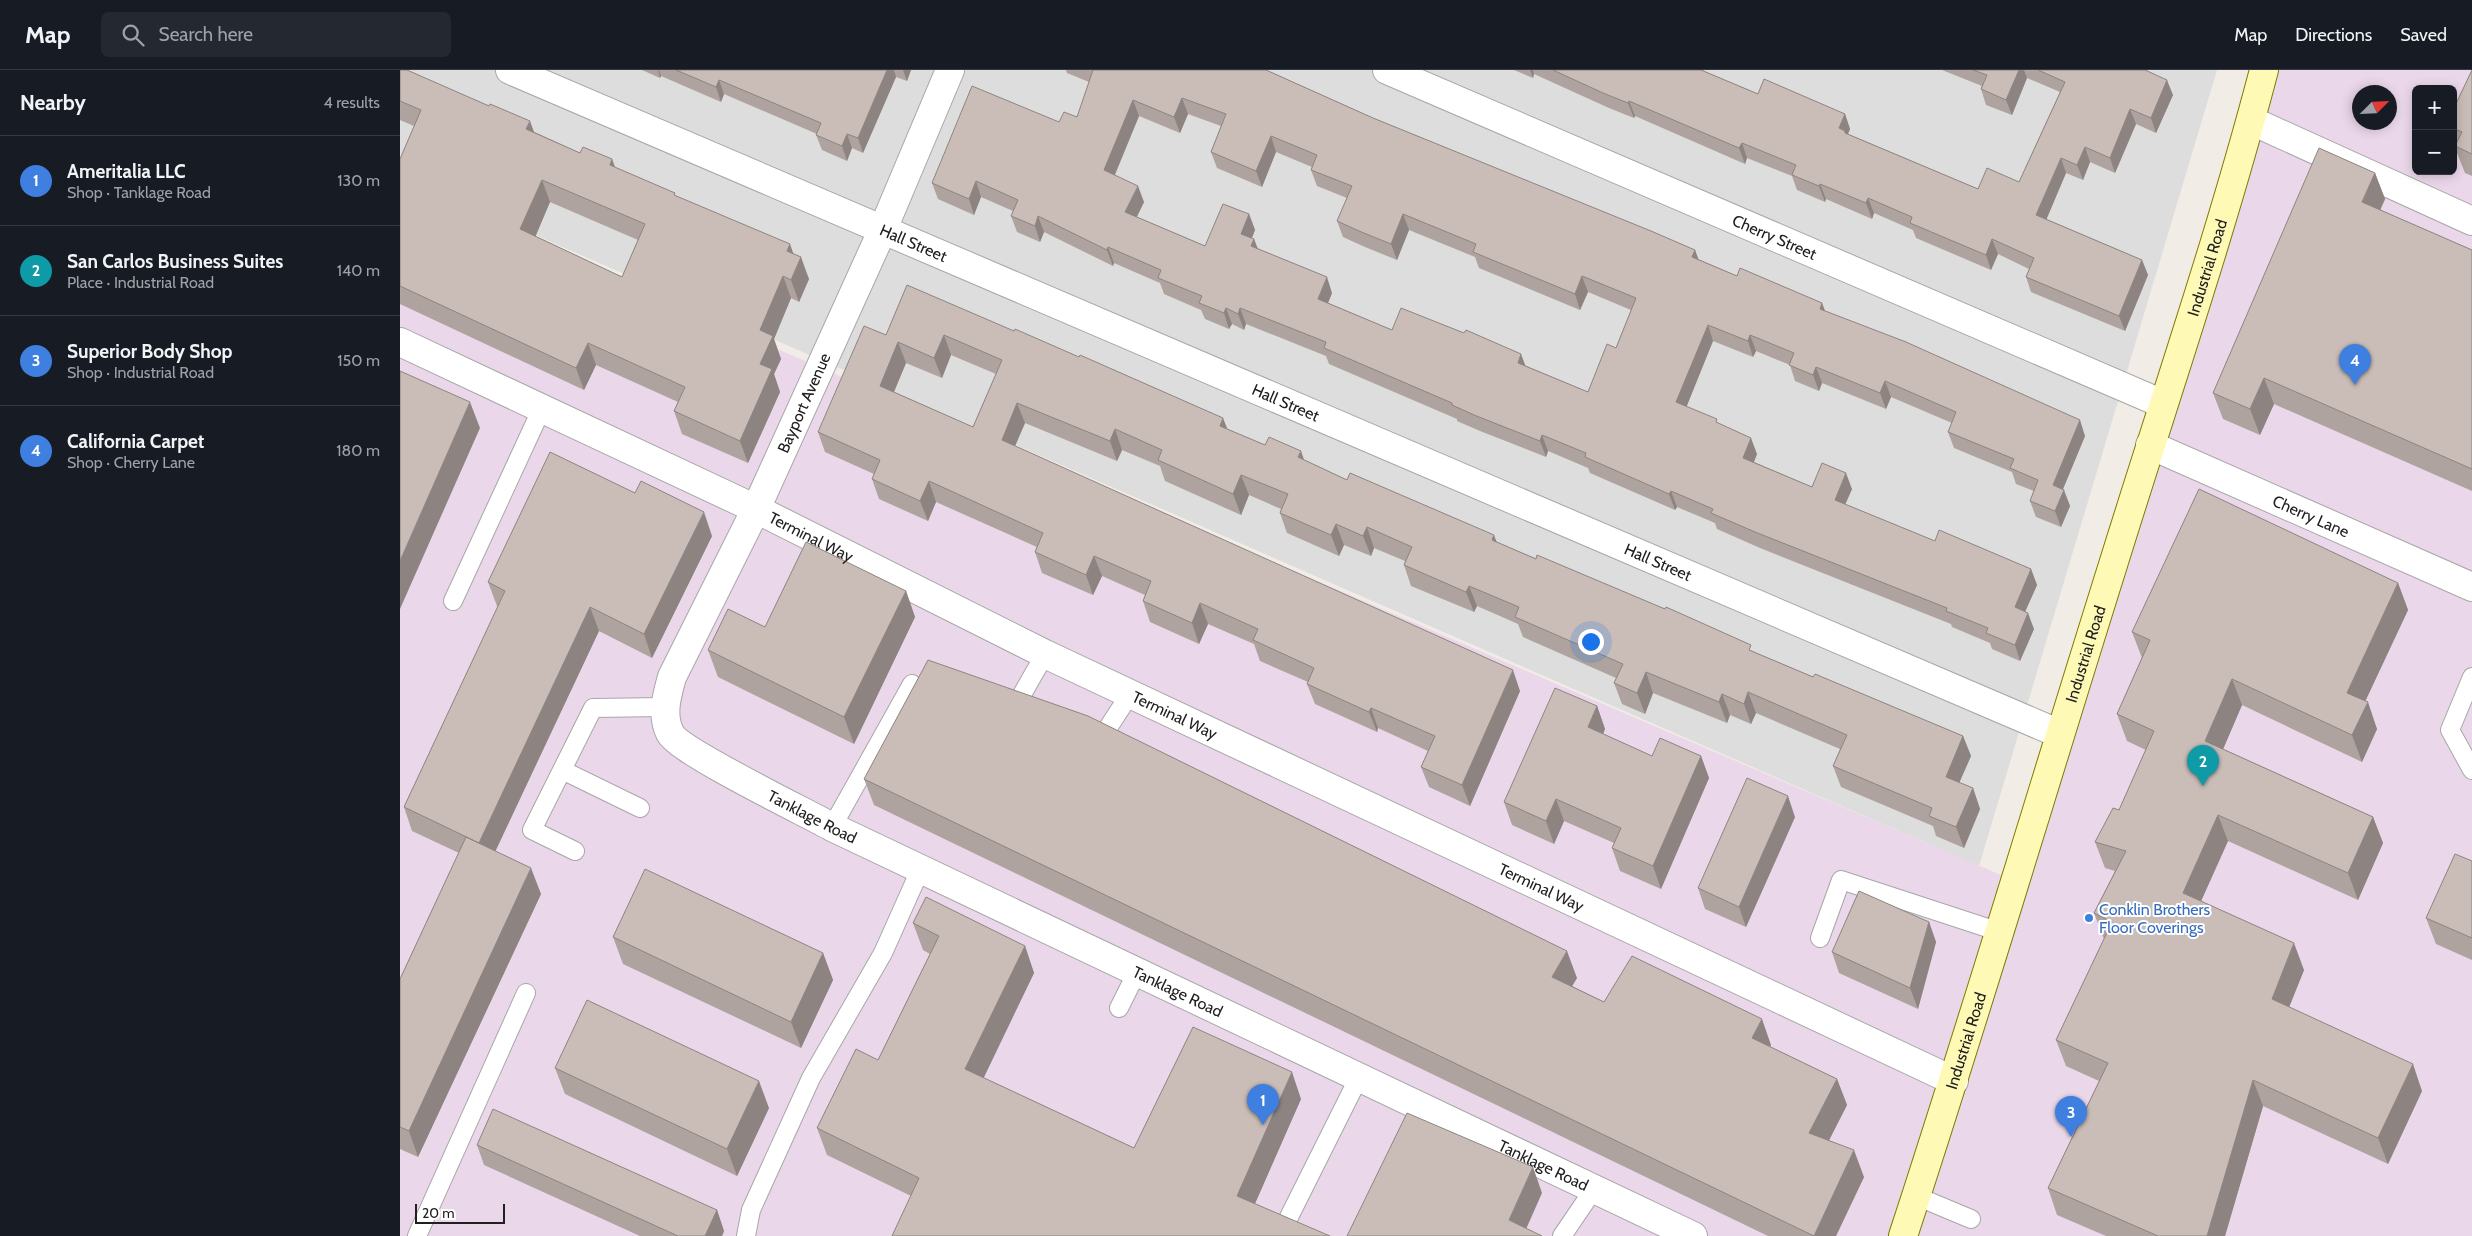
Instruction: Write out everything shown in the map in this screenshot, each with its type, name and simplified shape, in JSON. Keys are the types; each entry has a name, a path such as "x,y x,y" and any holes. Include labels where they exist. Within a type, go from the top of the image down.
{"main road":[{"name":"Industrial Road","path":"1903,1236 1954,1081 2150,445 2205,278 2252,121 2263,70"}],"street":[{"name":"Hall Street","path":"510,70 2060,734"},
{"name":"Bayport Avenue","path":"670,734 665,707 672,677 756,509 883,229 950,70"},
{"name":"Cherry Street","path":"1387,70 2163,404"},
{"path":"2252,121 2472,221"},
{"name":"Terminal Way","path":"400,342 756,509 1045,654 1954,1081"},
{"name":"Cherry Lane","path":"2150,445 2472,587"},
{"name":"Tanklage Road","path":"670,734 693,753 832,826 1594,1189 1681,1233"}],"lane":[{"path":"453,601 542,408"},
{"path":"1020,698 1045,654"},
{"path":"2472,677 2450,730 2472,770"},
{"path":"832,826 912,684"},
{"path":"1104,734 1130,694"},
{"path":"575,851 532,830 593,708 665,707"},
{"path":"562,770 640,808"},
{"path":"746,1236 751,1210 811,1078 883,953 921,868"},
{"path":"1820,938 1841,880 2000,932"},
{"path":"1119,1008 1137,972"},
{"path":"417,1236 526,993"},
{"path":"1289,1217 1359,1077"},
{"path":"1562,1236 1594,1189"},
{"path":"1916,1196 1971,1219"}],"shaded area":[{"path":"400,70 2217,70 1979,866 400,176"},
{"path":"2264,70 2472,70 2472,1236 400,1236 400,187 2015,881"}],"building":[{"path":"400,70 407,70 489,106 490,104 530,121 526,129 580,153 583,147 612,159 610,165 675,193 674,195 790,244 787,251 801,257 791,280 783,276 760,330 773,336 760,364 772,369 740,441 674,411 685,387 588,343 576,368 400,286 400,159 421,110 400,101","holes":["542,180 645,224 622,277 520,229"]},
{"path":"676,70 887,70 858,138 847,134 842,146 816,135 821,123 719,80 716,87"},
{"path":"1093,70 1266,70 1373,118 1695,250 1692,257 1737,276 1740,268 1822,303 1820,309 1906,342 2080,420 2053,485 2064,490 2055,511 2030,501 2038,480 2010,468 2014,459 1948,432 1956,412 1885,381 1880,393 1816,367 1813,375 1789,365 1794,353 1750,335 1748,341 1708,325 1676,402 1717,419 1716,422 1751,438 1743,458 1812,487 1822,463 1846,473 1835,500 1935,541 1939,530 2031,569 2015,607 2028,613 2015,645 1986,633 1988,628 1946,611 1947,608 1755,532 1711,513 1713,509 1671,491 1669,494 1585,457 1586,453 1542,435 1540,441 1474,415 1452,405 1452,403 1324,348 1326,342 1240,308 1238,314 1226,308 1224,313 1199,303 1202,296 1158,278 1161,270 1108,247 1107,250 1038,216 1035,226 1011,216 1018,200 976,181 969,199 932,183 972,86 1059,122 1064,112 1077,117","holes":["1182,98 1226,114 1211,152 1256,171 1271,136 1317,155 1311,170 1352,186 1337,221 1359,231 1391,244 1403,214 1476,244 1473,252 1575,294 1582,276 1636,298 1616,348 1607,344 1588,392 1518,363 1521,354 1466,330 1464,333 1401,308 1392,330 1318,299 1327,277 1251,246 1254,239 1241,234 1249,214 1223,204 1205,246 1125,212 1138,186 1104,170 1133,100 1174,117"]},
{"path":"1553,70 1701,70 1758,94 1764,79 1845,114 1839,128 1845,131 1845,133 1978,189 1987,168 2019,182 2065,82 2038,70 2145,70 2167,80 2151,118 2130,109 2110,158 2085,147 2077,165 2061,158 2036,215 2142,260 2119,316 2026,277 2034,258 1992,239 1986,255 1910,223 1912,217 1868,198 1866,203 1792,175 1796,165 1742,143 1739,148 1629,101 1628,103 1603,93"},
{"path":"1973,70 2019,70 2006,100 1981,89 1987,75"},
{"path":"2472,70 2472,154 2457,147 2457,142 2462,132 2457,130 2457,102"},
{"path":"2319,148 2375,173 2362,202 2472,250 2472,469 2264,378 2250,409 2213,393"},
{"path":"907,285 1014,331 1015,329 1079,357 1080,355 1223,418 1220,426 1265,445 1269,437 1301,451 1298,457 1347,480 1350,473 1494,535 1492,540 1536,559 1537,555 1665,609 1666,607 1751,645 1749,650 1813,677 1815,674 1963,736 1946,777 1973,788 1956,827 1929,816 1932,808 1833,766 1847,735 1748,692 1744,704 1722,694 1719,702 1646,672 1637,693 1614,683 1623,664 1515,617 1519,607 1469,586 1466,592 1404,565 1412,547 1367,527 1363,536 1336,524 1331,535 1280,513 1288,494 1241,475 1233,494 1158,460 1162,450 1115,429 1110,441 1017,403 1002,440 1513,670 1462,785 1421,767 1435,736 1371,708 1369,712 1307,684 1314,668 1253,640 1258,629 1200,603 1192,623 1143,601 1151,581 1094,556 1086,575 1035,552 1043,533 929,481 920,501 872,479 880,460 818,432 864,326 886,335","holes":["944,335 1002,360 973,427 880,386 898,342 934,358"]},
{"path":"400,371 470,402 400,561"},
{"path":"550,452 635,493 641,481 704,512 644,634 590,607 479,843 404,807 505,591 488,582"},
{"path":"2199,489 2398,583 2347,693 2368,702 2352,735 2232,679 2205,741 2373,817 2348,873 2218,815 2183,893 2294,943 2272,999 2413,1064 2378,1138 2253,1080 2207,1236 2158,1236 2048,1188 2108,1063 2056,1040 2112,922 2094,913 2126,851 2095,842 2113,808 2119,810 2154,731 2117,714 2150,640 2132,632"},
{"path":"806,542 906,591 844,717 708,650 728,609 765,627"},
{"path":"928,660 1088,716 1567,951 1552,977 1604,1002 1632,956 1762,1019 1752,1038 1837,1079 1809,1133 1854,1150 1814,1236 864,779"},
{"path":"1555,688 1597,706 1588,727 1652,756 1660,738 1701,756 1653,866 1612,848 1621,828 1556,799 1546,821 1504,802"},
{"path":"1747,778 1788,796 1739,907 1698,888"},
{"path":"466,837 531,868 409,1131 400,1127 400,979"},
{"path":"2455,854 2472,861 2472,938 2426,918"},
{"path":"645,869 823,953 791,1022 613,937"},
{"path":"1859,891 1929,922 1910,988 1832,952"},
{"path":"926,897 1025,946 965,1069 1134,1148 1193,1027 1292,1072 1237,1196 1330,1236 892,1236 919,1178 817,1128 856,1049 878,1060 939,936 913,923"},
{"path":"587,1000 759,1081 727,1149 555,1068"},
{"path":"493,1109 717,1210 705,1236 678,1236 477,1145"},
{"path":"1407,1113 1533,1167 1509,1220 1542,1236 1347,1236"}],"place":[{"name":"California Carpet","path":"2355,385"},
{"name":"San Carlos Business Suites","path":"2203,786"},
{"name":"Conklin Brothers Floor Coverings","path":"2089,918"},
{"name":"Ameritalia LLC","path":"1263,1125"},
{"name":"Superior Body Shop","path":"2071,1137"}]}
